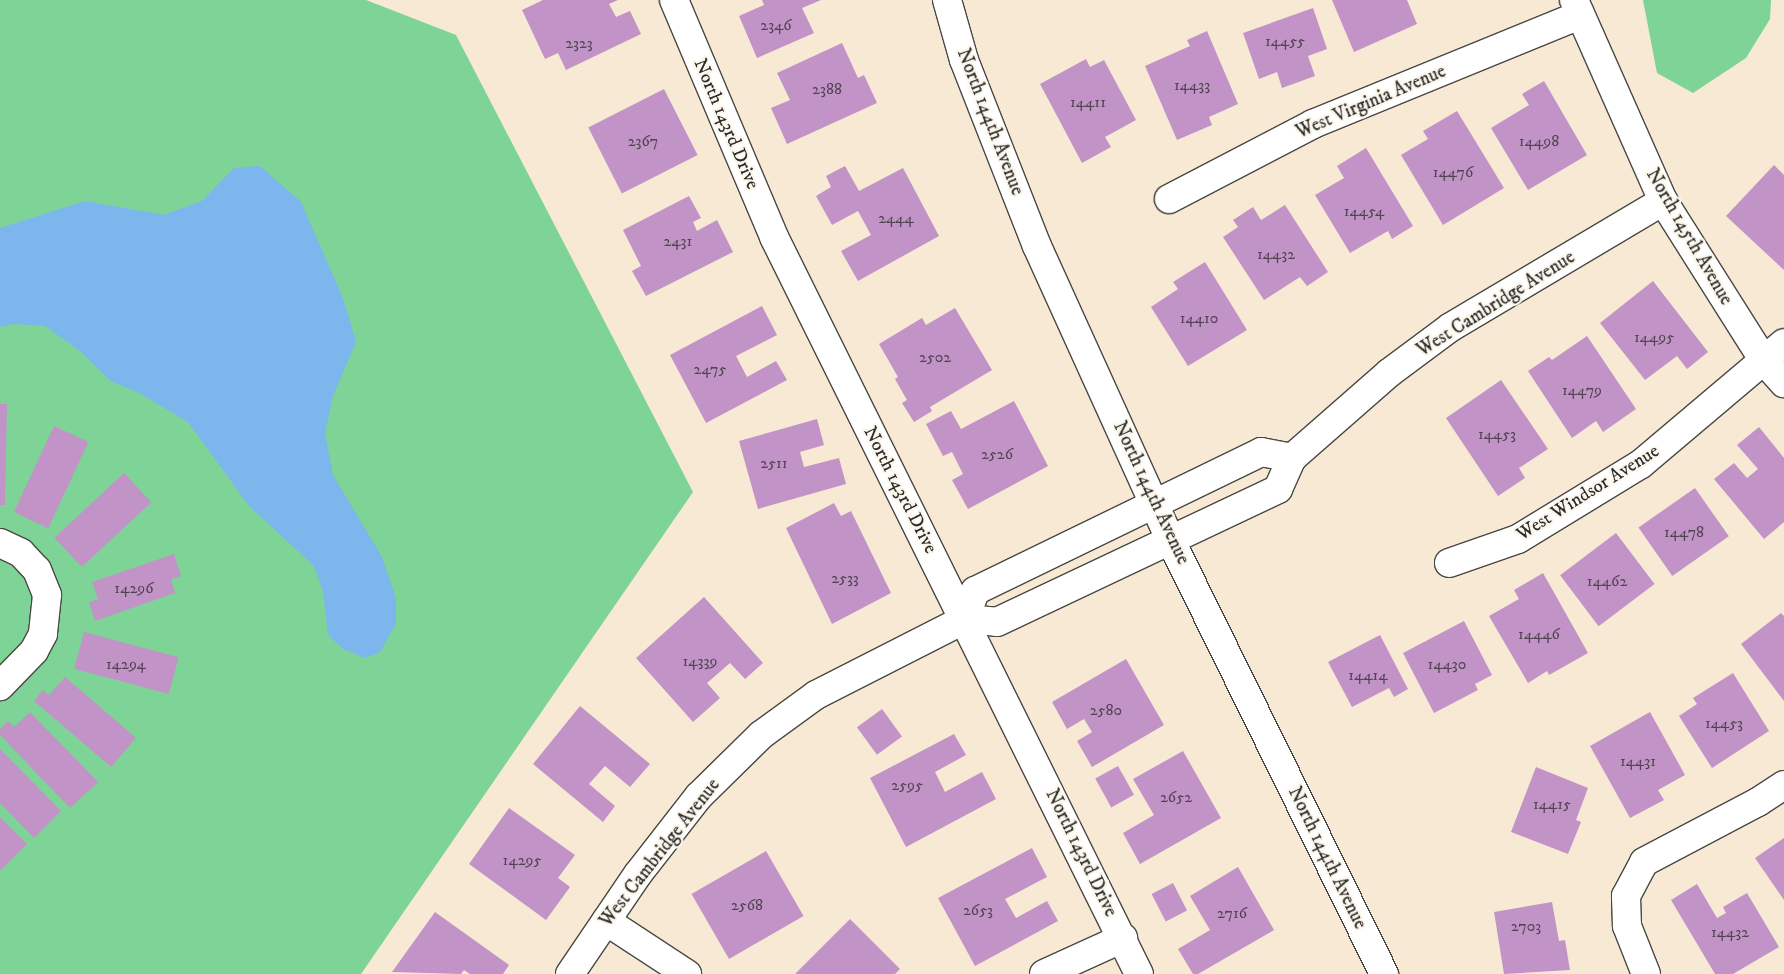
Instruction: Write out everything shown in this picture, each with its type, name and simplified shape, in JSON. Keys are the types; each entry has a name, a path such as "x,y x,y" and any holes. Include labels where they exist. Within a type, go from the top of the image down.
{"street":[{"name":"North 143rd Drive","path":"674,0 774,237 1140,974"},
{"name":"North 144th Avenue","path":"947,0 964,60 1037,246 1170,539 1384,974"},
{"name":"West Virginia Avenue","path":"1169,199 1313,124 1576,8"},
{"name":"North 145th Avenue","path":"1576,8 1663,201 1764,361 1784,383"},
{"name":"West Cambridge Avenue","path":"570,974 606,921 699,796 761,735 816,695 965,619 996,622 1278,489 1292,458 1388,373 1451,328 1663,201"},
{"name":"West Windsor Avenue","path":"1449,563 1518,539 1642,464 1784,343"},
{"path":"965,619 975,591 1156,505 1261,452 1292,458"},
{"path":"0,543 21,553 37,570 47,595 43,634 34,651 0,686"},
{"path":"1033,564 1048,597"},
{"path":"1646,974 1627,926 1626,896 1644,862 1784,785"},
{"path":"606,921 687,974"},
{"path":"1044,974 1123,938"}],"green space":[{"path":"0,0 366,0 456,35 693,492 361,974 0,974"},
{"path":"1643,0 1771,0 1770,19 1746,58 1693,93 1657,73"}],"water":[{"path":"260,166 301,202 343,298 356,342 333,396 325,433 333,475 382,557 396,598 396,624 380,652 365,658 343,649 328,635 323,592 314,566 249,506 188,422 139,393 111,381 80,351 45,326 14,324 0,327 0,228 85,201 164,215 202,201 234,168"}],"building":[{"path":"543,0 618,0 609,4 616,17 630,11 641,34 566,70 558,53 545,59 522,10"},
{"path":"762,0 821,0 802,8 814,33 757,58 739,16 764,5"},
{"path":"1332,0 1407,0 1417,24 1354,52"},
{"path":"1313,8 1327,49 1308,56 1315,76 1282,88 1277,72 1259,79 1243,33"},
{"path":"1207,31 1238,104 1209,117 1212,125 1177,140 1145,66 1190,46 1187,40"},
{"path":"842,43 858,78 864,75 877,103 787,144 771,108 790,100 777,73"},
{"path":"1086,59 1090,67 1104,60 1136,120 1105,137 1111,147 1082,163 1040,84"},
{"path":"1544,81 1587,155 1528,190 1491,128 1529,105 1522,94"},
{"path":"664,89 698,155 622,194 588,128"},
{"path":"1457,111 1504,188 1443,225 1401,155 1428,139 1423,131"},
{"path":"1366,148 1413,226 1392,239 1388,231 1350,253 1315,195 1344,178 1337,166"},
{"path":"1774,165 1784,175 1784,270 1726,216"},
{"path":"845,166 859,191 903,168 939,236 858,281 841,251 871,235 858,211 832,225 816,196 831,187 826,176"},
{"path":"689,196 701,218 693,222 697,231 717,220 733,252 646,296 632,271 641,266 623,230"},
{"path":"1285,205 1328,272 1307,286 1300,277 1264,300 1223,237 1238,227 1233,220 1253,207 1261,220"},
{"path":"1205,262 1247,330 1188,366 1151,307 1178,289 1173,282"},
{"path":"1653,281 1708,352 1687,369 1677,356 1645,380 1600,323"},
{"path":"762,306 777,335 736,356 747,377 776,361 787,380 706,423 670,355"},
{"path":"955,308 992,370 930,407 932,411 914,422 902,403 907,400 895,379 898,377 879,344 922,318 926,325"},
{"path":"1587,336 1636,409 1603,432 1596,421 1572,438 1528,371 1549,357 1552,360"},
{"path":"1501,380 1548,449 1519,468 1525,478 1498,496 1446,418"},
{"path":"1014,401 1048,466 968,509 952,480 963,474 952,452 943,456 926,424 951,411 961,429"},
{"path":"0,404 7,404 5,505 0,505"},
{"path":"817,419 824,445 800,452 804,467 839,458 846,484 758,509 739,441"},
{"path":"54,426 88,442 48,528 14,512"},
{"path":"1759,427 1784,458 1784,522 1764,539 1714,479 1734,463 1747,478 1758,469 1737,445"},
{"path":"124,473 151,502 82,567 55,538"},
{"path":"1695,488 1729,536 1672,576 1638,528"},
{"path":"834,503 841,516 851,511 891,593 832,624 786,528"},
{"path":"1616,533 1655,584 1599,626 1560,575"},
{"path":"174,554 181,576 171,579 175,593 95,621 89,602 98,599 92,582"},
{"path":"1543,573 1588,653 1549,675 1547,671 1528,683 1489,616 1519,599 1514,590"},
{"path":"704,597 763,663 745,679 730,663 707,683 720,698 693,722 636,658"},
{"path":"1781,613 1784,616 1784,701 1741,644"},
{"path":"1464,621 1492,675 1475,684 1478,690 1434,713 1403,653"},
{"path":"84,632 179,657 169,694 74,669"},
{"path":"1380,635 1408,689 1394,697 1389,688 1352,707 1328,662"},
{"path":"1126,659 1164,725 1092,767 1077,741 1092,732 1084,719 1067,729 1052,702"},
{"path":"1733,673 1769,731 1712,768 1679,716 1697,704 1693,698"},
{"path":"65,677 136,738 111,767 34,701 43,690 49,695"},
{"path":"580,706 650,764 630,787 605,766 589,784 615,806 603,822 533,764"},
{"path":"882,709 902,737 877,755 857,727"},
{"path":"30,712 98,782 70,808 0,735 0,729 8,721 14,727"},
{"path":"1650,712 1685,775 1658,790 1664,800 1630,818 1590,746"},
{"path":"954,734 966,755 935,772 945,792 982,772 996,799 906,847 870,778"},
{"path":"0,749 61,811 34,838 0,803"},
{"path":"1183,751 1221,818 1140,864 1123,833 1154,815 1133,779"},
{"path":"1118,766 1134,795 1111,807 1095,779"},
{"path":"1536,767 1588,788 1576,820 1581,822 1568,854 1511,832"},
{"path":"509,808 575,855 558,878 570,887 546,920 469,864"},
{"path":"0,817 27,844 1,870 0,869"},
{"path":"1784,838 1784,900 1755,858"},
{"path":"1032,848 1047,877 1005,899 1016,918 1047,901 1058,921 975,966 938,898"},
{"path":"766,851 804,916 729,959 692,894"},
{"path":"1238,867 1274,930 1198,974 1193,974 1178,949 1210,930 1190,896"},
{"path":"1173,883 1187,911 1166,922 1152,894"},
{"path":"1697,884 1717,918 1726,913 1723,907 1747,893 1779,947 1733,974 1715,974 1671,900"},
{"path":"1552,902 1559,941 1565,940 1570,970 1504,974 1494,912"},
{"path":"435,912 509,965 503,974 470,974 464,970 461,974 392,972"},
{"path":"850,919 900,969 895,974 795,974"}]}
